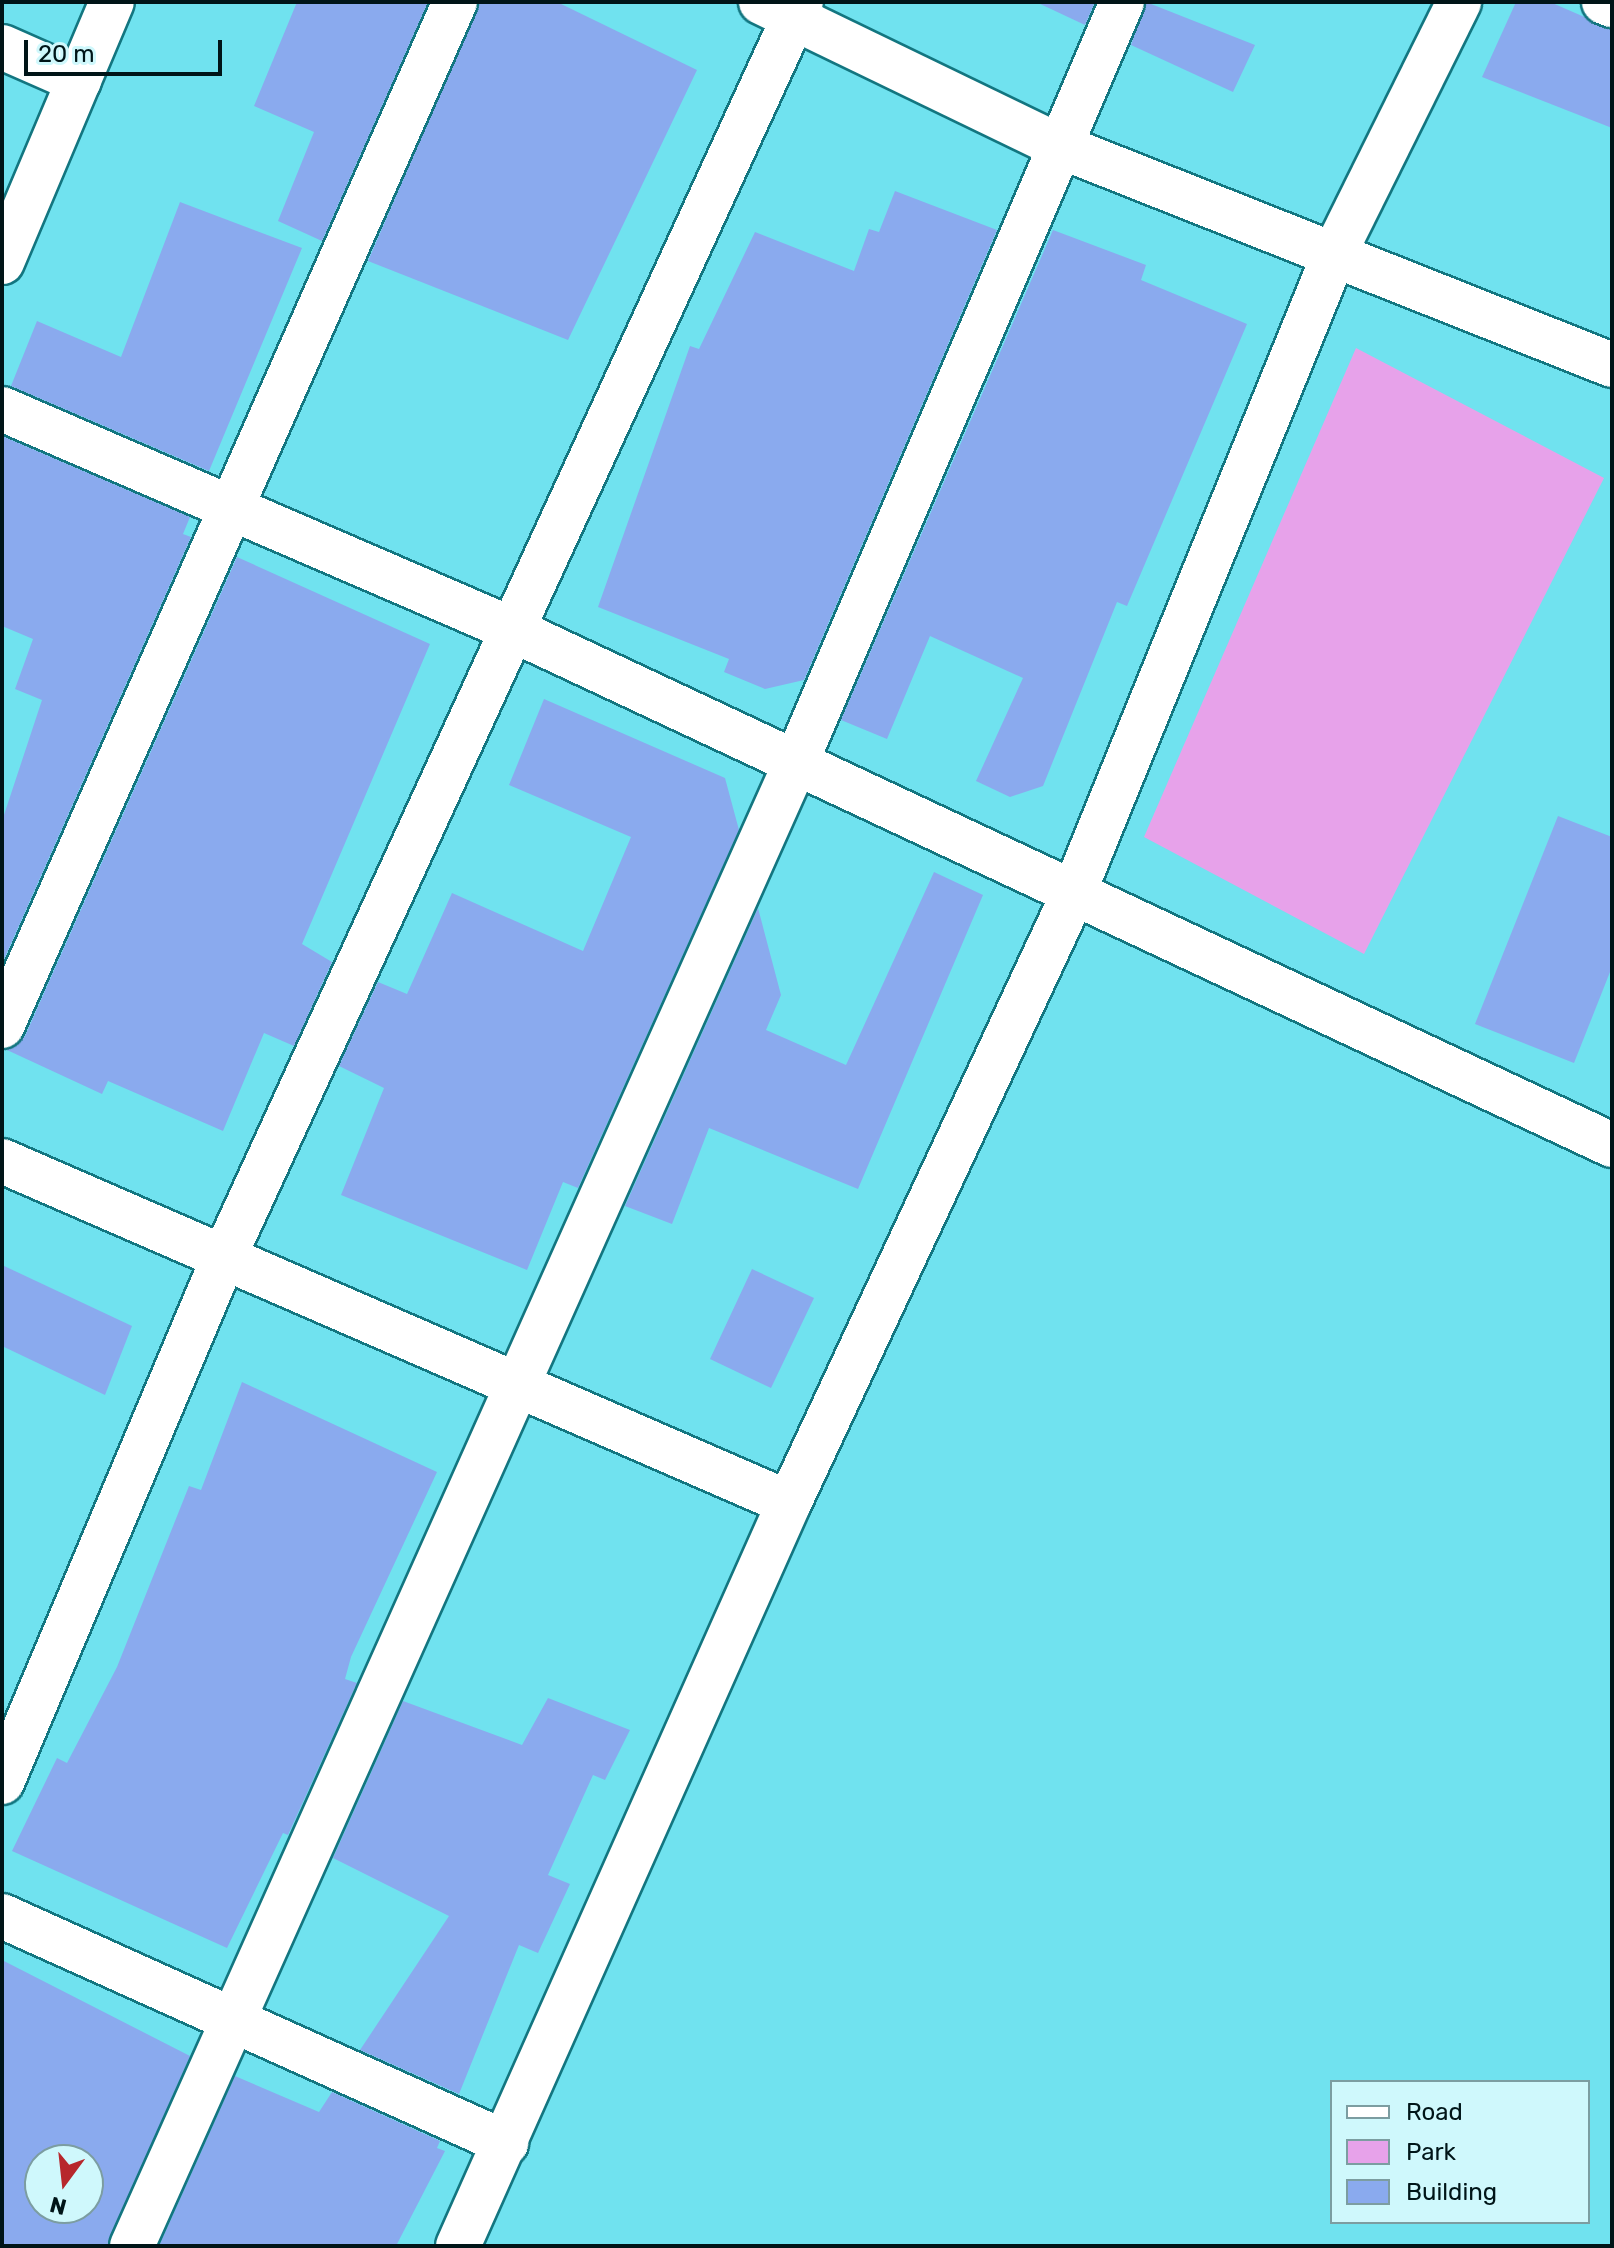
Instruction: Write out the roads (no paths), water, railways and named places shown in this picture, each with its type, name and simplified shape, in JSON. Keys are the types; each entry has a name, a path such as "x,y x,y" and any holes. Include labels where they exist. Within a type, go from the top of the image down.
{"street":[{"path":"2,262 112,2"},
{"path":"2,1026 237,505 455,2"},
{"path":"132,2246 794,767 1057,145 1122,2"},
{"path":"458,2246 789,1503 1072,897 1336,250 1459,2"},
{"path":"1604,2 1612,5"},
{"path":"2,1782 224,1257 511,629 785,8 1057,145 1336,250 1612,365"},
{"path":"2,47 79,81"},
{"path":"2,409 237,505 511,629 794,767 1612,1145"},
{"path":"2,1161 789,1503"},
{"path":"2,1916 506,2143"}]}
